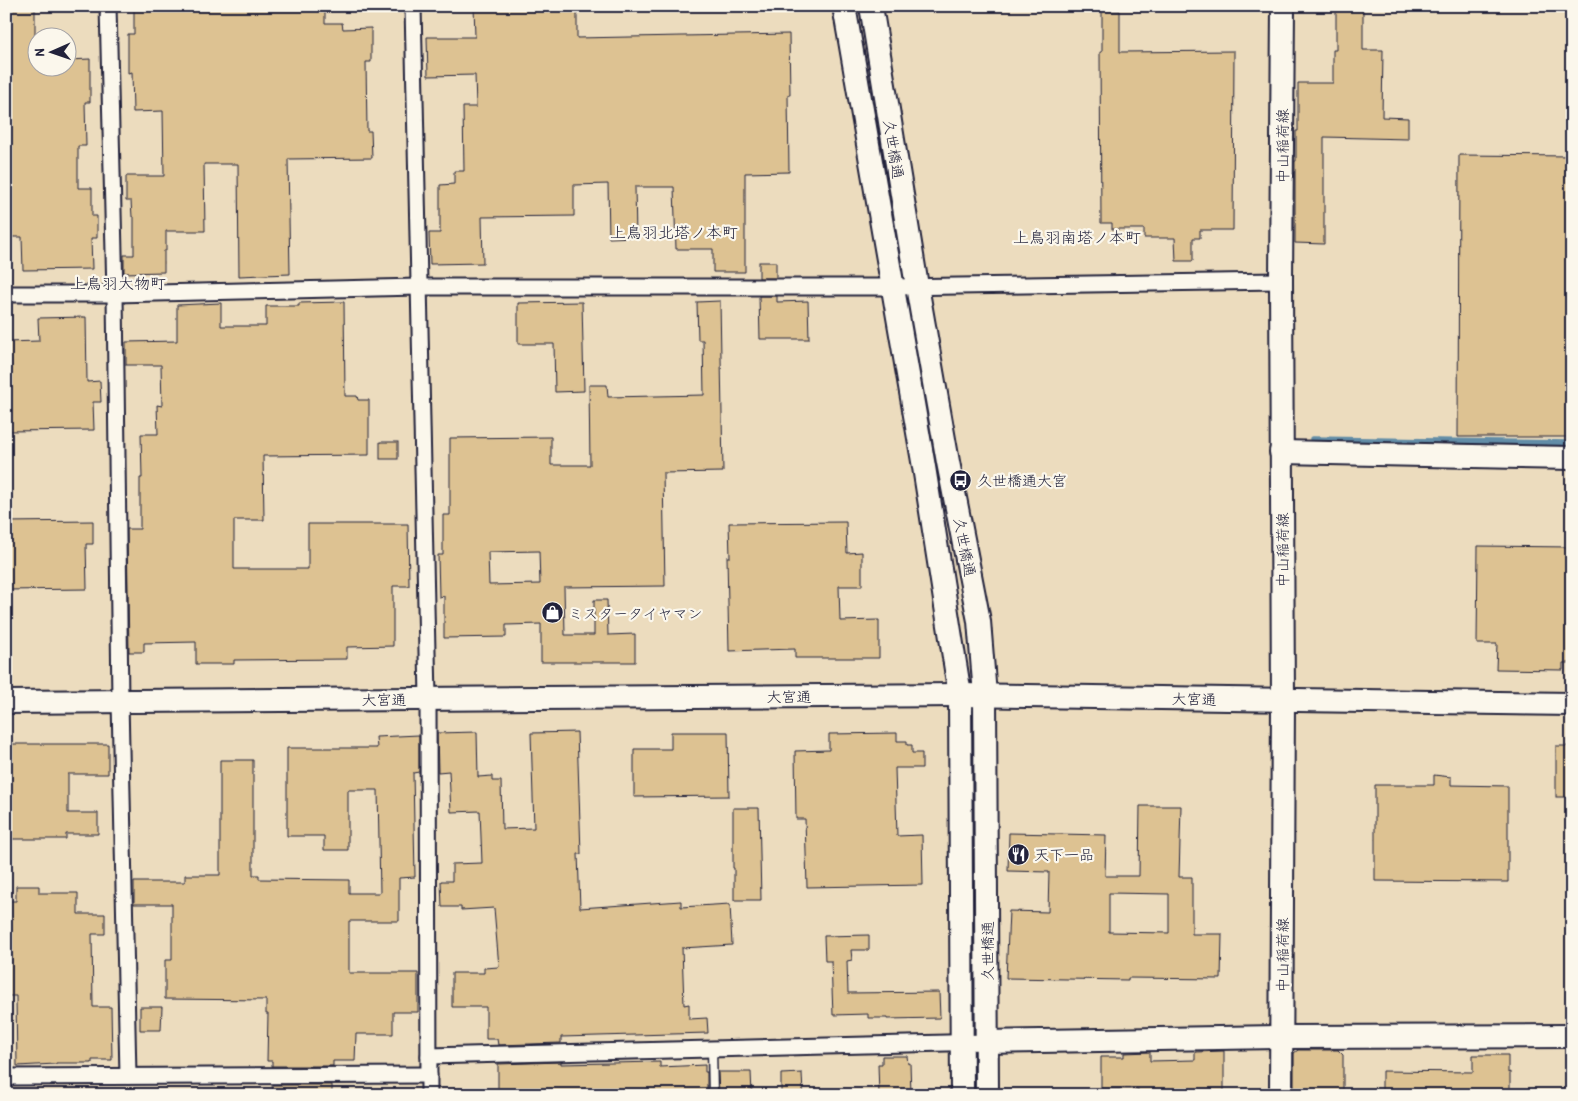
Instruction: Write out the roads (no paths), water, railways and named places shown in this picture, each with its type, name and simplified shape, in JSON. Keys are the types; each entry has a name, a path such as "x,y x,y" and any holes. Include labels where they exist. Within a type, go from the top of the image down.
{"street":[{"path":"108,6 115,294 120,701 128,1076"},
{"path":"413,6 428,698 429,1095"},
{"name":"久世橋通","path":"844,6 924,467 960,695 962,1095"},
{"name":"久世橋通","path":"871,6 916,286 948,462 980,621 985,695 987,1095"},
{"name":"中山稲荷線","path":"1280,1095 1283,700 1280,281 1283,6"},
{"path":"865,125 890,122"},
{"path":"6,294 115,294 418,287 893,287 1280,281"},
{"path":"1282,452 1572,458"},
{"path":"924,467 948,462"},
{"name":"大宮通","path":"6,702 985,695 1572,704"},
{"path":"961,887 986,887"},
{"path":"429,1056 962,1042 1281,1037 1572,1036"},
{"path":"6,1077 428,1075"}],"lane":[{"path":"712,1049 713,1095"}],"waterway":[{"path":"1312,439 1572,443"}],"place":[{"name":"久世橋通大宮","path":"961,480"},
{"name":"ミスタータイヤマン","path":"552,613"},
{"name":"天下一品","path":"1018,854"}],"district":[{"name":"上鳥羽北塔ノ本町","path":"674,232"},
{"name":"上鳥羽南塔ノ本町","path":"1077,237"},
{"name":"上鳥羽大物町","path":"118,283"}]}
